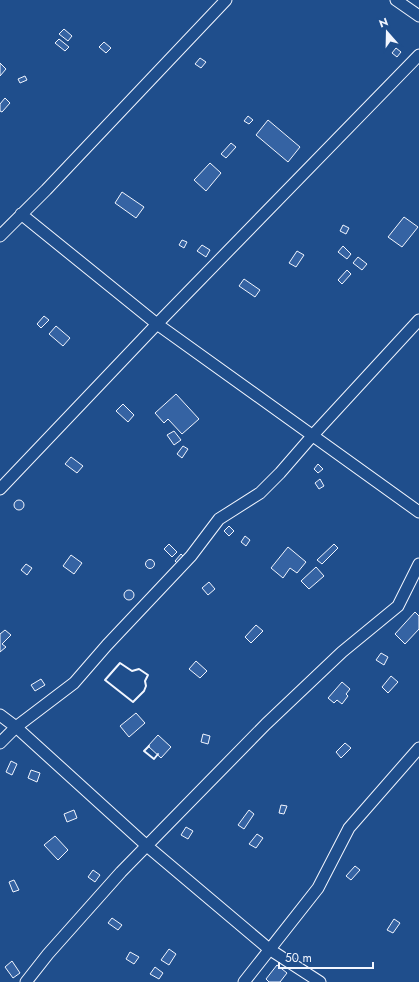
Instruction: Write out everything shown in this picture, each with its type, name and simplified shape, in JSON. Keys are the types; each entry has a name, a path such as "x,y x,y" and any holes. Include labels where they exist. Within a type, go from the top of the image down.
{"street":[{"path":"0,236 226,0"},
{"path":"396,0 419,16"},
{"path":"0,489 157,324 419,55"},
{"path":"22,214 157,324 419,512"},
{"path":"0,742 16,727 74,682 186,561 219,519 260,493 419,320"},
{"path":"26,982 53,948 120,872 266,724 342,652 398,606 419,564"},
{"path":"0,715 16,727 147,846 269,949 320,982"},
{"path":"244,982 318,888 349,828 419,748"}],"building":[{"path":"64,29 72,36 68,41 59,34"},
{"path":"59,39 69,47 65,51 55,43"},
{"path":"104,42 111,48 106,53 99,47"},
{"path":"396,48 401,52 397,57 392,53"},
{"path":"200,58 206,62 201,68 195,64"},
{"path":"0,63 6,69 0,76"},
{"path":"25,76 27,80 20,83 18,79"},
{"path":"5,98 10,103 2,112 0,111 0,104"},
{"path":"248,116 253,120 249,124 244,121"},
{"path":"268,120 300,147 288,162 256,135"},
{"path":"231,143 236,147 226,158 221,154"},
{"path":"210,163 221,173 206,191 194,180"},
{"path":"122,192 144,207 136,218 115,203"},
{"path":"404,217 418,227 402,247 388,237"},
{"path":"343,225 349,228 346,234 340,231"},
{"path":"182,240 187,242 184,248 179,245"},
{"path":"202,245 210,250 206,257 197,251"},
{"path":"343,246 351,254 347,259 338,252"},
{"path":"297,251 304,255 296,267 289,263"},
{"path":"358,257 367,264 362,270 353,263"},
{"path":"347,270 351,274 342,284 338,280"},
{"path":"244,279 260,290 255,297 239,286"},
{"path":"44,316 49,320 41,328 37,324"},
{"path":"56,326 70,338 63,346 49,334"},
{"path":"176,394 199,419 182,434 168,419 164,423 155,413"},
{"path":"123,404 134,415 128,422 116,411"},
{"path":"174,431 181,440 174,445 167,435"},
{"path":"183,446 188,449 182,458 177,454"},
{"path":"71,457 83,466 77,473 65,464"},
{"path":"318,464 323,469 318,473 314,469"},
{"path":"320,479 324,486 319,489 315,483"},
{"path":"17,500 21,500 23,501 23,509 17,510 14,507 14,503"},
{"path":"229,526 234,531 229,536 224,531"},
{"path":"245,536 250,540 246,546 241,542"},
{"path":"169,544 177,552 172,557 164,549"},
{"path":"334,544 338,548 322,564 317,560"},
{"path":"288,547 306,562 297,573 290,568 283,578 271,568"},
{"path":"181,554 185,558 179,565 175,561"},
{"path":"71,555 82,563 74,574 63,566"},
{"path":"148,560 152,560 154,564 152,568 148,568 146,566 146,562"},
{"path":"26,564 32,568 27,575 21,570"},
{"path":"316,567 324,576 309,589 301,581"},
{"path":"209,582 215,589 208,595 202,588"},
{"path":"127,590 131,590 133,591 133,599 127,600 124,597 124,593"},
{"path":"415,612 419,616 419,629 405,644 395,634"},
{"path":"256,625 263,631 251,643 245,637"},
{"path":"5,630 11,635 2,644 6,647 0,652 0,634"},
{"path":"381,653 388,657 384,665 376,660"},
{"path":"196,661 207,671 200,678 189,669"},
{"path":"391,676 398,682 388,693 382,687"},
{"path":"41,679 45,685 35,691 31,685"},
{"path":"342,682 350,689 346,694 348,696 342,704 337,700 334,703 328,698"},
{"path":"136,713 145,723 129,737 120,726"},
{"path":"203,734 210,736 208,744 201,742"},
{"path":"158,735 171,747 161,758 148,746"},
{"path":"345,743 351,748 341,758 336,752"},
{"path":"11,761 17,764 12,775 6,772"},
{"path":"31,770 40,773 37,782 28,778"},
{"path":"281,805 287,806 284,814 279,813"},
{"path":"74,810 77,818 67,822 64,814"},
{"path":"249,810 254,814 244,829 238,825"},
{"path":"186,827 193,831 188,839 181,835"},
{"path":"257,834 263,838 256,848 249,844"},
{"path":"55,836 68,850 58,860 44,845"},
{"path":"355,866 360,870 351,880 346,876"},
{"path":"93,870 100,875 95,882 88,877"},
{"path":"14,880 19,890 13,892 9,882"},
{"path":"112,918 122,925 118,930 108,923"},
{"path":"394,919 400,923 393,933 387,930"},
{"path":"169,949 176,954 169,965 161,960"},
{"path":"130,952 139,957 134,964 126,959"},
{"path":"12,961 20,973 13,978 5,967"},
{"path":"277,965 287,973 280,982 269,982 266,979"},
{"path":"155,967 163,973 159,979 150,974"}],"wall":[{"path":"120,663 132,671 139,669 148,675 145,681 146,686 144,691 133,702 105,680 120,663"},
{"path":"149,746 144,751 154,759 158,754"}]}
